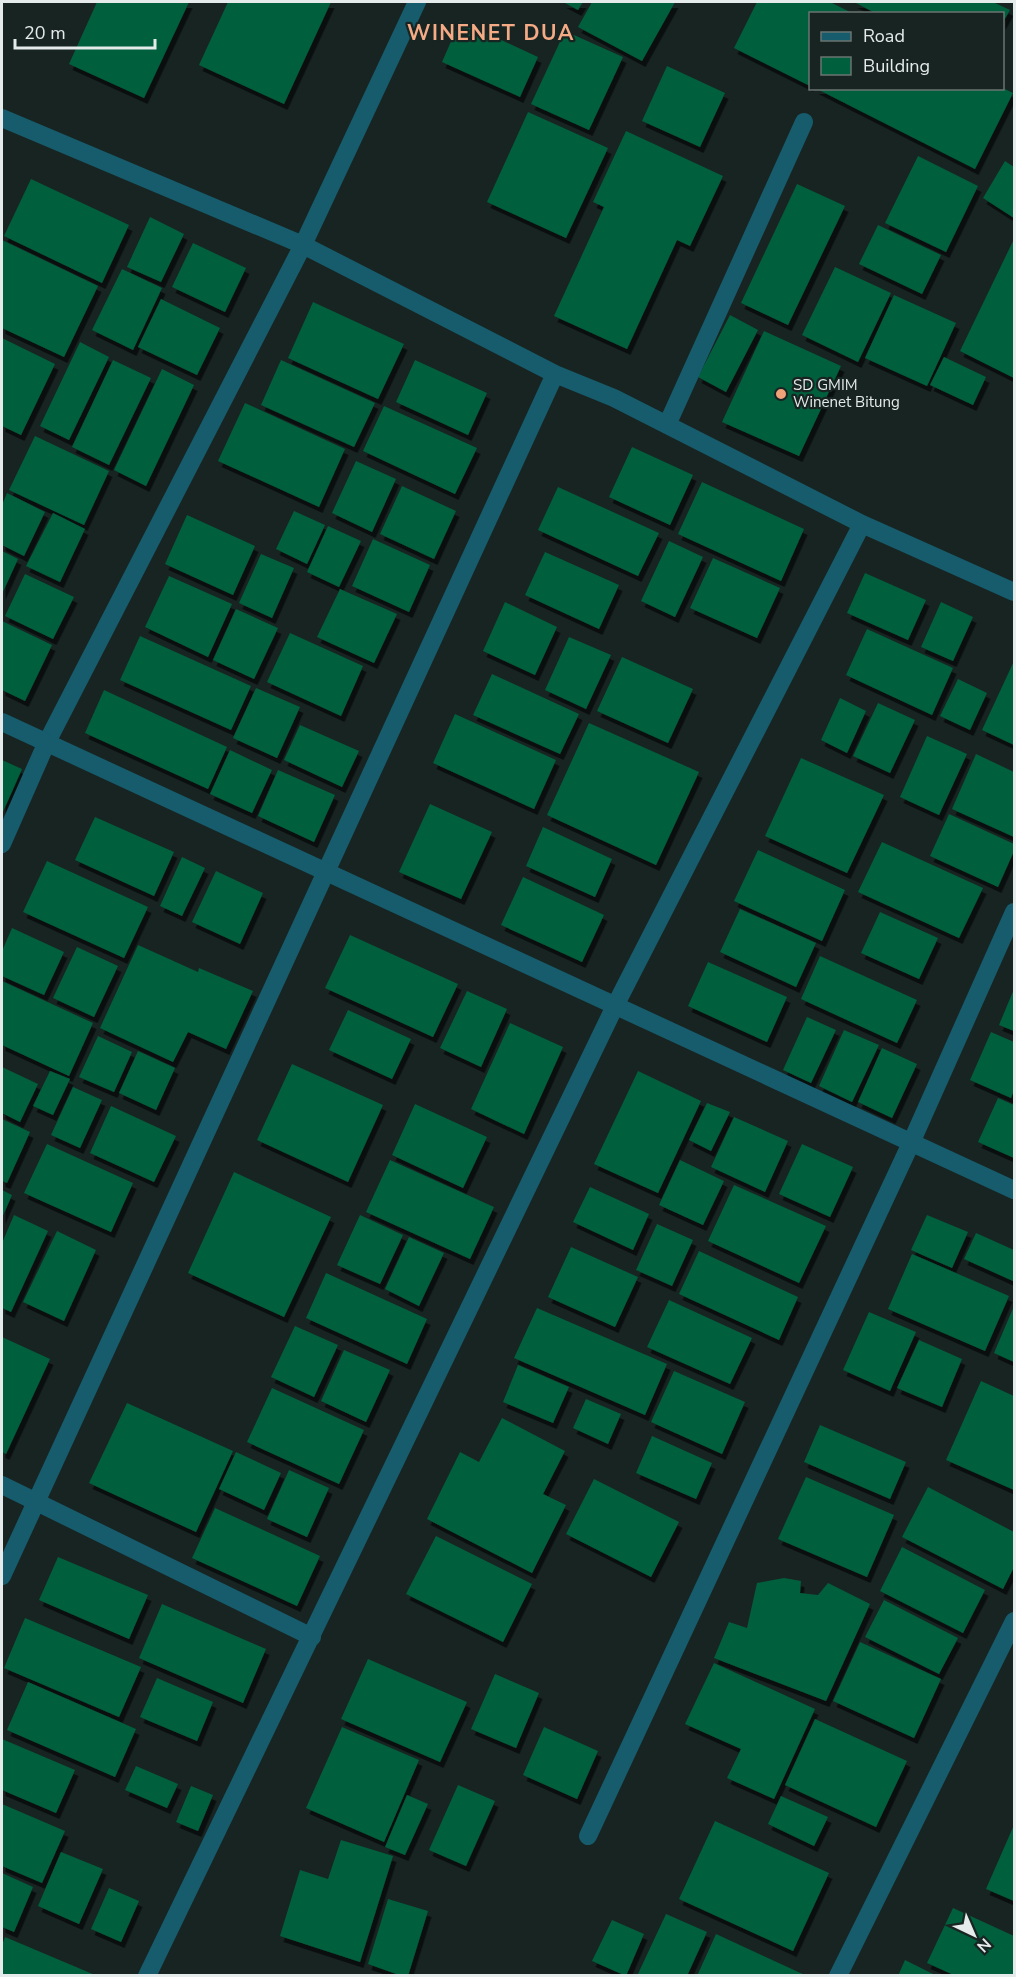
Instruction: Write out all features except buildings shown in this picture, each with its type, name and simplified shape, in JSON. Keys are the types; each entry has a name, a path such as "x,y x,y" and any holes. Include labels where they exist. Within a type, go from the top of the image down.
{"street":[{"path":"2,844 46,744 303,245 417,2"},
{"path":"3,122 303,245 555,374 614,398 862,524 1014,592"},
{"path":"667,425 804,122"},
{"path":"2,1576 555,374"},
{"path":"147,1976 615,1006 862,524"},
{"path":"2,722 1014,1190"},
{"path":"588,1836 911,1143 1014,912"},
{"path":"2,1485 312,1637"},
{"path":"838,1976 1014,1621"}],"place":[{"name":"SD GMIM Winenet Bitung","path":"781,394"}],"district":[{"name":"WINENET DUA","path":"491,33"}]}
